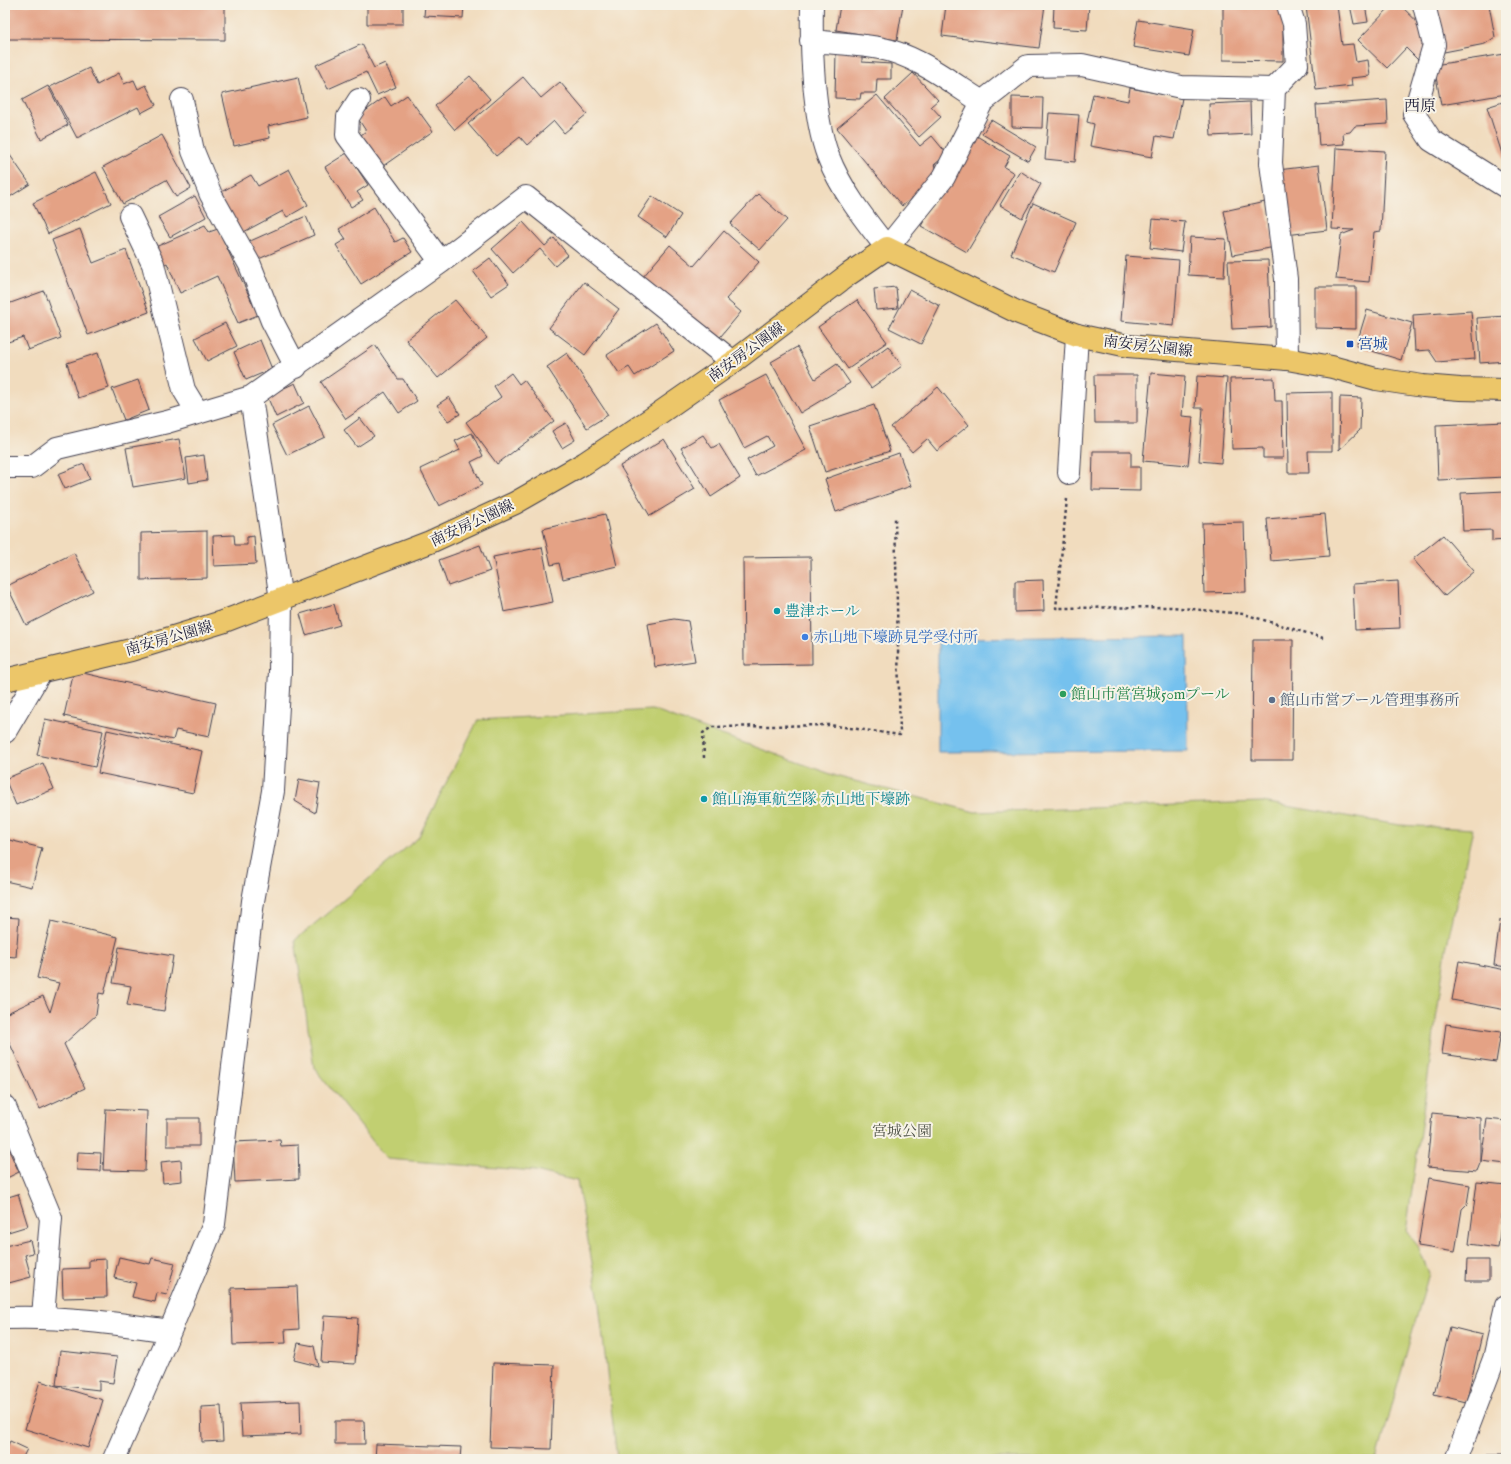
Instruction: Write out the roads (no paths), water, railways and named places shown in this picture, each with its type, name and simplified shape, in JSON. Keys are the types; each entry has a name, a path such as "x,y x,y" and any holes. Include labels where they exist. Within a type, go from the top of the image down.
{"main road":[{"name":"南安房公園線","path":"5,680 40,673 131,650 214,625 430,542 515,503 585,463 734,362 849,274 887,248 1019,313 1077,335 1128,346 1287,359 1332,367 1376,379 1423,386 1460,389 1506,390"}],"street":[{"path":"812,5 811,41 817,98 828,155 844,188 887,248 944,177 982,102 1028,66 1082,65 1181,87 1274,89"},
{"path":"1287,359 1286,279 1271,163 1274,89 1297,65 1294,24 1288,5"},
{"path":"1424,5 1434,45 1414,114 1431,140 1506,187"},
{"path":"811,41 879,48 899,54 917,62 982,102"},
{"path":"182,100 193,151 211,195 250,266 272,321 296,366"},
{"path":"359,100 348,117 347,135 441,262"},
{"path":"5,467 32,467 57,448 167,422 251,397 441,262 526,197 734,362"},
{"path":"130,216 153,264 184,390 198,413"},
{"path":"1069,473 1077,335"},
{"path":"114,1459 214,1224 253,901 273,791 280,672 281,600 251,397"},
{"path":"5,732 40,673"},
{"path":"5,1107 51,1218 43,1317"},
{"path":"1456,1459 1494,1359 1506,1306"},
{"path":"5,1318 43,1317 110,1322 170,1330"}],"water":[{"name":"館山市営宮城50mプール","path":"1187,636 1188,751 938,752 938,638"}],"place":[{"name":"宮城","path":"1350,344"},
{"name":"豊津ホール","path":"777,611"},
{"name":"赤山地下壕跡見学受付所","path":"805,637"},
{"name":"館山市営宮城50mプール","path":"1063,694"},
{"name":"館山市営プール管理事務所","path":"1272,700"},
{"name":"館山海軍航空隊 赤山地下壕跡","path":"704,799"}],"district":[{"name":"西原","path":"1420,105"}],"park label":[{"name":"宮城公園","path":"902,1131"}]}
